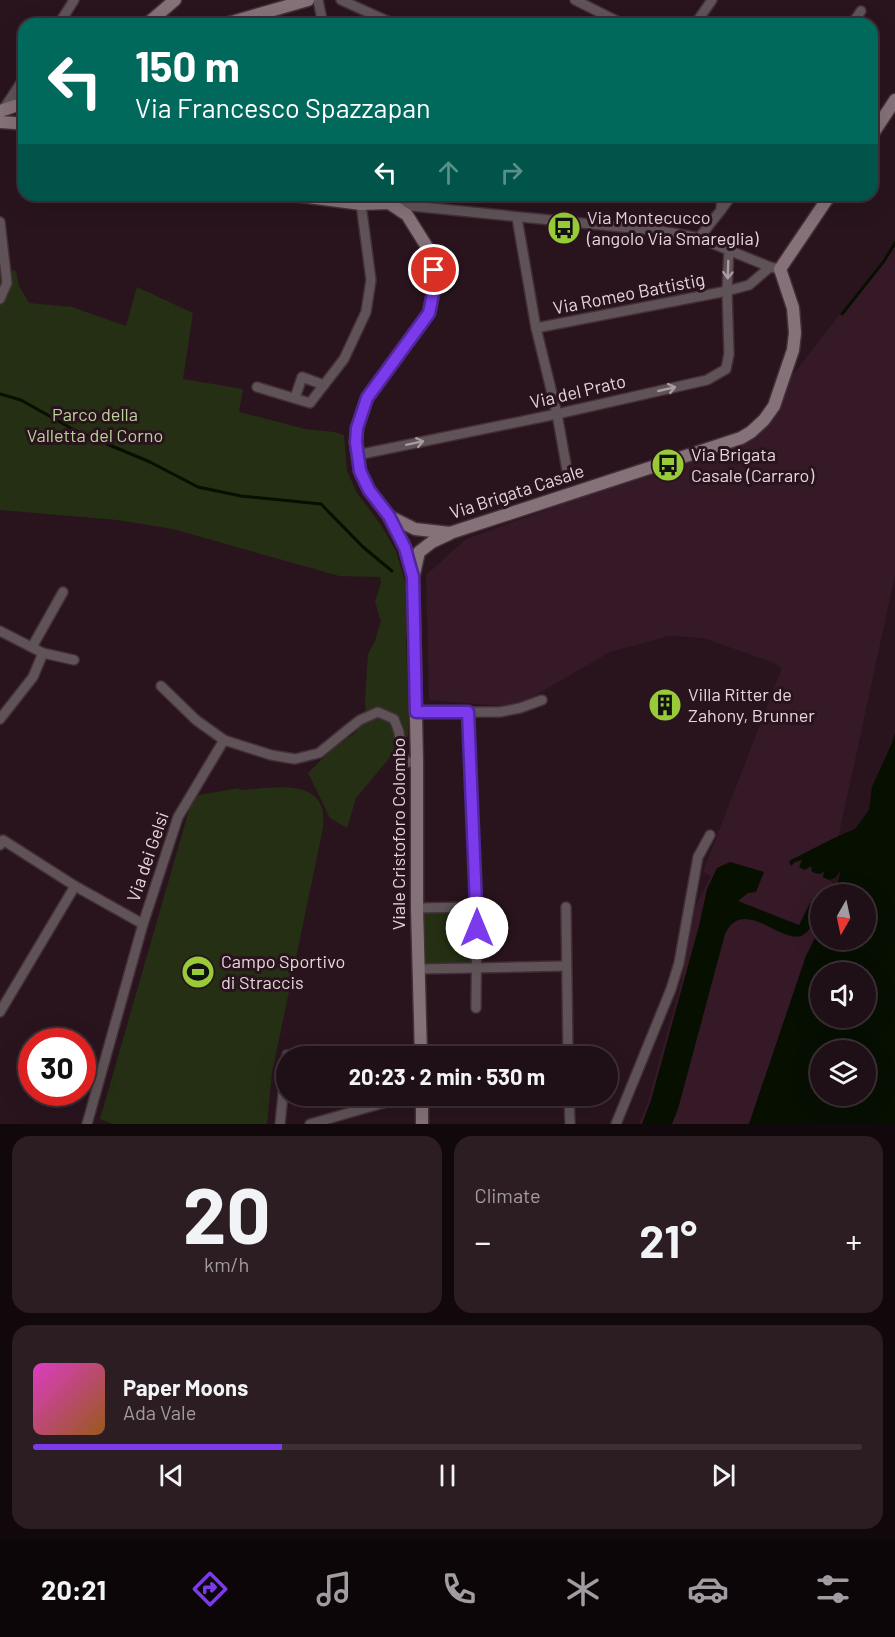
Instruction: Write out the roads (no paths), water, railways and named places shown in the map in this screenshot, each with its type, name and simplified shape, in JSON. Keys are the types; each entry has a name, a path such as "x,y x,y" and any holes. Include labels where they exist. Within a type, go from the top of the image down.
{"street":[{"path":"63,18 74,0"},
{"path":"154,18 175,0"},
{"path":"246,18 308,0"},
{"path":"318,0 322,18"},
{"path":"341,0 381,18"},
{"path":"575,0 611,18"},
{"path":"699,18 712,0"},
{"path":"856,18 861,11"},
{"path":"1,114 18,87"},
{"path":"878,126 895,100"},
{"path":"1,114 18,105"},
{"path":"1,114 18,123"},
{"path":"257,387 310,403 344,359 366,312 371,280 362,201"},
{"path":"371,201 517,218 662,231 699,238 775,268 825,201"},
{"path":"721,210 722,201"},
{"path":"699,238 728,201"},
{"name":"Via Brigata Casale","path":"388,203 407,215 432,255 435,284 429,313 367,398 357,428 357,455 360,471 369,490 389,516 415,529 450,533 741,438 751,432 774,406 793,350 795,333 793,309 775,268"},
{"path":"517,218 536,328 557,414 567,470"},
{"path":"0,222 3,269 7,283 0,299"},
{"name":"Via Romeo Battistig","path":"727,291 729,249"},
{"name":"Via Romeo Battistig","path":"536,328 727,291 749,285 775,268"},
{"name":"Via del Prato","path":"357,455 557,414 706,380 726,369 729,354 727,291"},
{"path":"295,398 302,377 324,385"},
{"name":"Viale Cristoforo Colombo","path":"389,516 405,548 413,577 421,1046"},
{"name":"Viale Cristoforo Colombo","path":"413,577 419,552 450,533"},
{"path":"32,647 63,592"},
{"path":"0,631 43,653 74,660"},
{"path":"0,719 33,676 43,653"},
{"path":"161,686 196,720 224,740 271,755 295,759 319,753 360,720 378,712 394,719 399,732 401,755 407,762 417,762"},
{"path":"416,712 500,712 542,700"},
{"path":"468,712 477,907 476,1008"},
{"name":"Via dei Gelsi","path":"88,1121 143,924 178,817 224,740"},
{"path":"616,1124 671,989 685,936 698,857 710,835"},
{"name":"Via dei Gelsi","path":"0,845 3,840 75,886 143,924"},
{"path":"0,1012 75,886"},
{"path":"417,908 477,907"},
{"path":"566,907 568,1046"},
{"path":"418,969 566,966"},
{"path":"280,1124 282,1106"},
{"path":"310,1124 373,1106"},
{"path":"422,1106 422,1124"},
{"path":"569,1106 570,1124"}],"waterway":[{"path":"842,314 884,261 895,243"},
{"path":"0,394 21,400 76,431 150,462 198,487 241,496 321,504 363,547 392,571"}],"place":[{"name":"Via Montecucco (angolo Via Smareglia)","path":"564,228"},
{"name":"Via Brigata Casale (Carraro)","path":"668,465"},
{"name":"Villa Ritter de Zahony, Brunner","path":"665,705"},
{"name":"Campo Sportivo di Straccis","path":"198,972"}],"park label":[{"name":"Parco della Valletta del Corno","path":"95,425"}]}
